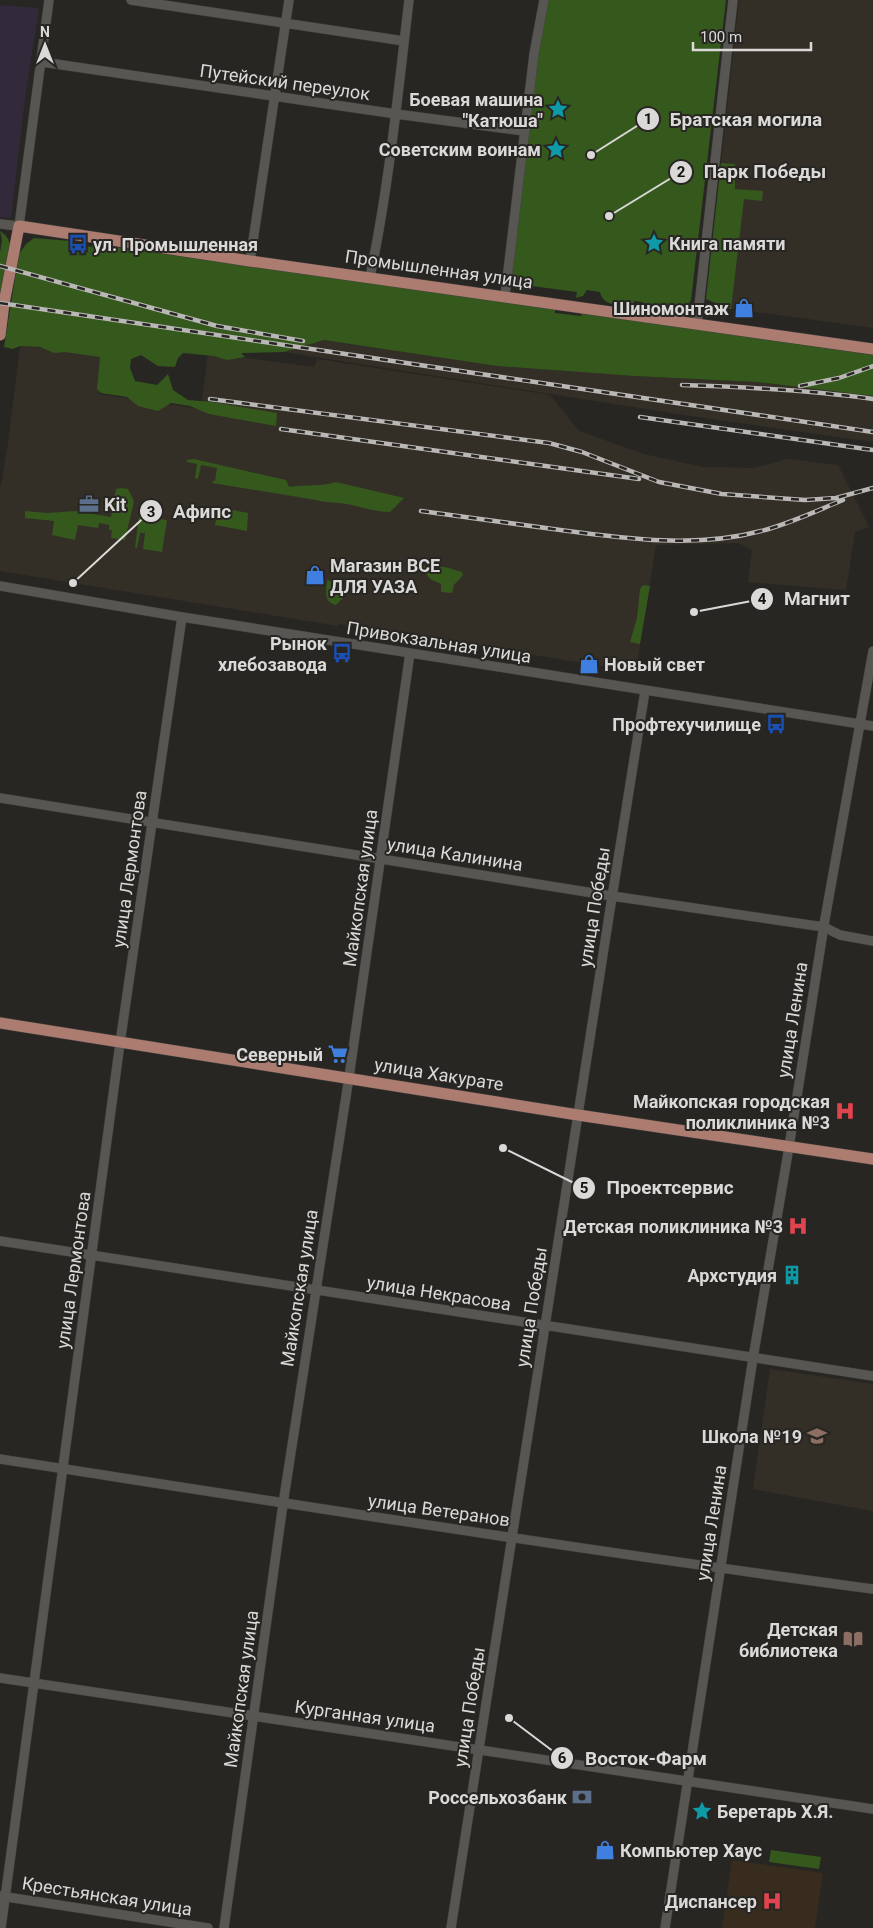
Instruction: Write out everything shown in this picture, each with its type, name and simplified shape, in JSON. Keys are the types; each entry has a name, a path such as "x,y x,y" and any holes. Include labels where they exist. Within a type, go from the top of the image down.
{"main road":[{"name":"Промышленная улица","path":"19,226 250,261 873,349"},
{"path":"0,335 19,226"},
{"name":"улица Хакурате","path":"0,1023 578,1115 873,1159"}],"street":[{"path":"19,226 49,0"},
{"path":"131,0 404,42"},
{"path":"250,261 289,0"},
{"path":"370,278 396,114 409,0"},
{"path":"504,296 534,54 544,0"},
{"path":"697,324 733,0"},
{"name":"Путейский переулок","path":"42,62 275,97 524,131"},
{"name":"Промышленная улица","path":"0,224 19,226"},
{"name":"Привокзальная улица","path":"0,586 182,618 645,692 873,726"},
{"name":"улица Лермонтова","path":"1,1928 3,1896 35,1684 120,1043 182,618"},
{"name":"улица Ленина","path":"665,1928 753,1358 824,927 873,651"},
{"name":"Майкопская улица","path":"224,1928 283,1504 349,1078 410,653"},
{"name":"улица Победы","path":"452,1928 645,692"},
{"name":"улица Калинина","path":"0,798 612,896 824,927 840,935 873,941"},
{"name":"улица Некрасова","path":"0,1241 873,1376"},
{"name":"улица Ветеранов","path":"0,1459 283,1504 873,1589"},
{"name":"Курганная улица","path":"0,1678 873,1808"},
{"name":"Крестьянская улица","path":"3,1896 208,1928"}],"shaded area":[{"path":"739,0 873,0 873,328 719,307 706,299"},
{"path":"0,5 39,8 25,98 11,218 0,217"},
{"path":"324,340 497,366 634,376 757,382 873,396 873,442 684,415 284,352"},
{"path":"20,346 105,354 99,394 201,409 208,353 314,367 317,359 550,395 579,431 644,454 703,467 754,468 788,459 838,465 869,527 855,532 846,590 748,582 752,550 739,543 656,545 636,670 339,624 338,626 0,571 0,486 7,450"},
{"name":"Школа №19","path":"770,1369 873,1384 873,1511 753,1489"},
{"name":"Диспансер","path":"732,1860 823,1873 815,1928 722,1928"}],"green space":[{"path":"548,0 726,0 691,300 680,311 653,309 643,304 643,302 634,301 634,303 618,305 608,303 600,292 587,290 583,296 576,298 577,292 524,285 523,291 511,284 533,77"},
{"path":"721,163 735,164 735,189 763,191 762,201 744,199 731,309 719,307 706,299"},
{"path":"0,231 8,239 10,250 0,306 0,253 2,240"},
{"path":"34,238 71,241 71,244 92,247 93,244 555,309 555,313 581,316 582,313 873,355 873,396 757,382 634,376 497,366 324,340 284,352 241,353 245,357 227,360 214,356 183,353 178,358 175,367 158,366 141,355 131,359 130,368 135,381 157,385 168,374 173,390 188,400 277,413 276,426 209,414 190,406 171,403 158,411 138,406 127,397 101,393 97,389 100,357 65,352 54,353 40,347 20,346 13,349 4,347 19,254 26,244"},
{"path":"194,459 286,480 289,487 336,482 404,498 390,512 384,512 347,504 324,502 212,483 215,481 217,468 201,465 198,479 195,478 197,464 187,462 187,460"},
{"path":"116,489 128,489 134,501 125,540 111,538 112,530 109,530 109,525 99,523 98,528 78,525 75,540 52,535 54,521 25,518 25,511 47,513 76,511 111,517"},
{"path":"222,508 248,513 247,531 215,525 218,511"},
{"path":"139,516 167,520 162,552 143,549 145,533 140,533 137,548 135,548"},
{"path":"421,566 445,567 462,572 463,575 454,585 452,593 441,592 441,584 430,579"},
{"path":"327,580 344,587 343,598 336,605 327,598"},
{"path":"643,585 650,586 640,644 630,642 637,618 640,589"},
{"path":"771,1850 821,1857 819,1869 769,1862"}],"railway":[{"path":"0,266 217,326 303,341"},
{"path":"0,303 873,432"},
{"path":"800,386 839,378 873,366"},
{"path":"682,385 778,389 873,399"},
{"path":"210,399 549,443 582,452 659,482 722,494 805,500 836,498 873,488"},
{"path":"640,417 873,450"},
{"path":"281,429 639,479"},
{"path":"421,511 605,536 684,541 710,540 761,531 792,521 843,500"}],"place":[{"name":"Боевая машина \"Катюша\"","path":"558,109"},
{"name":"Советским воинам","path":"556,149"},
{"name":"Братская могила","path":"591,155"},
{"name":"Парк Победы","path":"609,216"},
{"name":"Книга памяти","path":"654,243"},
{"name":"ул. Промышленная","path":"78,244"},
{"name":"Шиномонтаж","path":"744,308"},
{"name":"Kit","path":"89,504"},
{"name":"Магазин ВСЕ ДЛЯ УАЗА","path":"315,575"},
{"name":"Афипс","path":"73,583"},
{"name":"Магнит","path":"694,612"},
{"name":"Рынок хлебозавода","path":"342,653"},
{"name":"Новый свет","path":"589,664"},
{"name":"Профтехучилище","path":"776,724"},
{"name":"Северный","path":"338,1054"},
{"name":"Майкопская городская поликлиника №3","path":"845,1111"},
{"name":"Проектсервис","path":"503,1148"},
{"name":"Детская поликлиника №3","path":"798,1226"},
{"name":"Архстудия","path":"792,1275"},
{"name":"Школа №19","path":"817,1436"},
{"name":"Детская библиотека","path":"853,1639"},
{"name":"Восток-Фарм","path":"509,1718"},
{"name":"Россельхозбанк","path":"582,1797"},
{"name":"Беретарь Х.Я.","path":"702,1811"},
{"name":"Компьютер Хаус","path":"605,1850"},
{"name":"Диспансер","path":"772,1901"}]}
